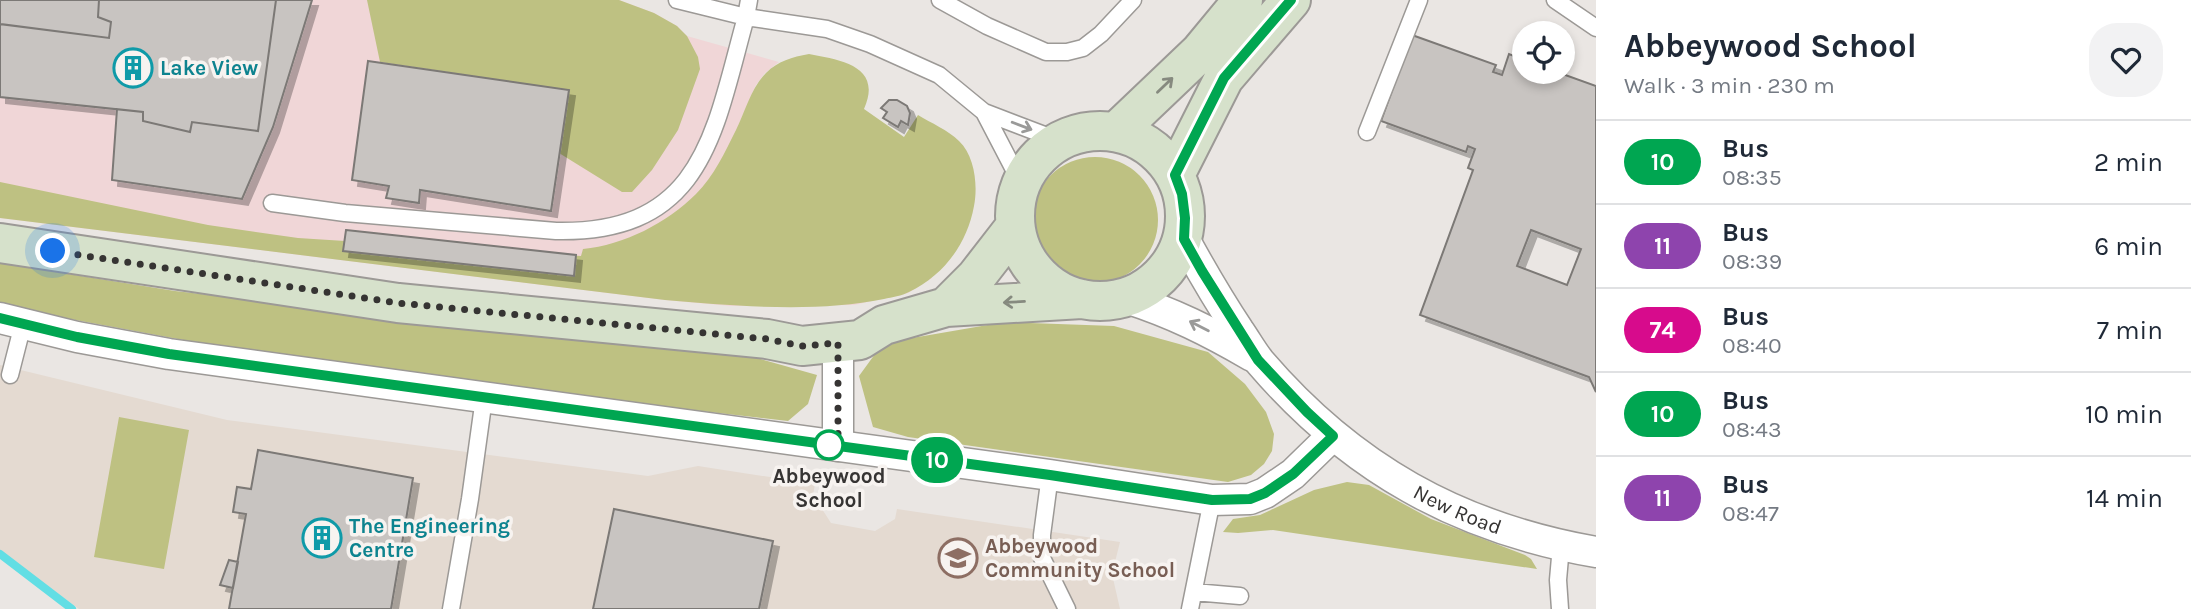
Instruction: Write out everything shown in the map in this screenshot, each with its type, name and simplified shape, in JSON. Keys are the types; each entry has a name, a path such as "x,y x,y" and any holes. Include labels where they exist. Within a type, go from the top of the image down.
{"street":[{"path":"1116,132 1200,52 1242,0"},
{"path":"1175,175 1224,78 1291,0"},
{"path":"0,243 398,303 767,339 802,346 838,343 860,340 884,325 946,307 1082,299 1110,301 1140,292 1166,270 1184,239 1182,194 1175,175 1160,156 1140,141 1116,132 1092,131 1060,141 1039,156 1021,183 1014,228 1022,252 1036,273 1055,288 1082,299"},
{"path":"946,307 976,277 1014,228"},
{"name":"New Road","path":"1184,239 1258,360 1333,436 1393,478 1434,502 1508,532 1596,552"},
{"name":"New Road","path":"1126,298 1203,327 1258,360"},
{"path":"767,339 797,328 858,320 884,325"},
{"path":"12,321 129,347 1212,500 1250,499 1265,493 1293,474 1333,436"},
{"path":"838,343 838,446"}],"lane":[{"path":"677,0 746,17 827,29 870,44 939,75 984,111 1060,141"},
{"path":"272,203 556,231 604,228 648,213 670,198 688,178 713,134 749,0"},
{"path":"940,0 987,26 1046,52 1067,52 1083,48 1101,34 1133,0"},
{"path":"1367,132 1419,0"},
{"path":"1555,0 1596,28"},
{"path":"984,111 1021,183"},
{"path":"10,375 12,321"},
{"path":"451,609 484,398"},
{"path":"1050,475 1042,535 1042,558 1067,609"},
{"path":"1191,609 1212,500"},
{"path":"1560,609 1558,580 1561,545"},
{"path":"1194,592 1240,596"}],"shaded area":[{"name":"Lake View","path":"0,0 619,0 654,13 677,26 687,36 779,62 765,73 756,85 738,126 932,278 908,293 854,305 730,306 0,218"},
{"path":"0,365 227,420 648,476 698,466 815,484 813,495 831,523 875,531 895,519 897,509 1120,542 1112,574 1120,609 79,609 0,551"}],"green space":[{"path":"367,0 619,0 654,13 677,26 687,36 698,57 700,69 678,130 652,170 632,192 622,192 559,153 568,90 380,62"},
{"path":"809,54 845,63 863,74 868,83 864,109 904,137 918,115 955,137 969,155 976,190 966,233 952,257 933,277 906,293 858,303 803,307 665,300 0,218 0,182 208,225 298,238 581,256 583,249 614,243 644,231 684,205 719,164 761,79 780,63"},
{"path":"1095,157 1119,162 1140,175 1153,196 1158,220 1153,244 1140,265 1119,278 1095,283 1071,278 1050,265 1037,244 1032,220 1037,196 1050,175 1071,162"},
{"path":"0,263 175,291 750,356 817,375 808,404 788,421 345,370 0,306"},
{"path":"1005,322 1114,326 1208,352 1245,384 1266,412 1274,434 1272,451 1264,464 1251,475 1228,482 908,437 873,427 859,376 883,343"},
{"path":"119,417 189,430 164,569 94,557"},
{"path":"1347,482 1369,485 1431,519 1525,555 1537,569 1273,530 1223,532 1233,519 1260,515 1314,490"}],"building":[{"path":"0,0 99,0 98,17 111,22 109,38 0,24"},
{"name":"Lake View","path":"99,0 276,0 258,131 192,122 190,132 143,121 143,112 0,97 0,24 109,38 111,22 98,17"},
{"path":"276,0 312,0 273,127 242,199 112,180 117,109 143,112 143,121 190,132 192,122 258,131"},
{"path":"1412,35 1496,65 1493,72 1502,75 1509,54 1512,55 1512,84 1575,84 1575,78 1596,86 1596,392 1589,377 1420,315 1473,170 1468,168 1475,149 1468,146 1466,152 1381,121","holes":["1531,230 1581,249 1567,285 1517,266"]},
{"path":"368,61 569,90 551,211 420,190 419,203 386,198 389,186 352,180"},
{"path":"889,100 897,100 907,106 910,113 908,125 901,121 898,127 883,118 887,112 881,108"},
{"path":"346,230 576,255 574,276 343,251"},
{"name":"The Engineering Centre","path":"258,450 413,478 391,609 229,609 246,514 233,512 237,487 251,489"},
{"path":"614,509 773,541 759,609 593,609"},
{"path":"229,560 238,562 233,588 220,585"}],"waterway":[{"path":"0,554 72,609"}],"bus line":[{"name":"10","path":"0,318 77,337 169,354 1050,475 1212,500 1250,499 1278,486 1333,436 1258,360 1202,271 1184,239 1182,194 1175,175 1224,78 1291,0"}],"place":[{"name":"Lake View","path":"133,68"},
{"name":"Abbeywood School","path":"829,445"},
{"name":"The Engineering Centre","path":"322,538"},
{"name":"Abbeywood Community School","path":"958,558"}],"route":[{"path":"53,251 398,303 767,339 802,346 838,343 838,446 829,445"}]}
